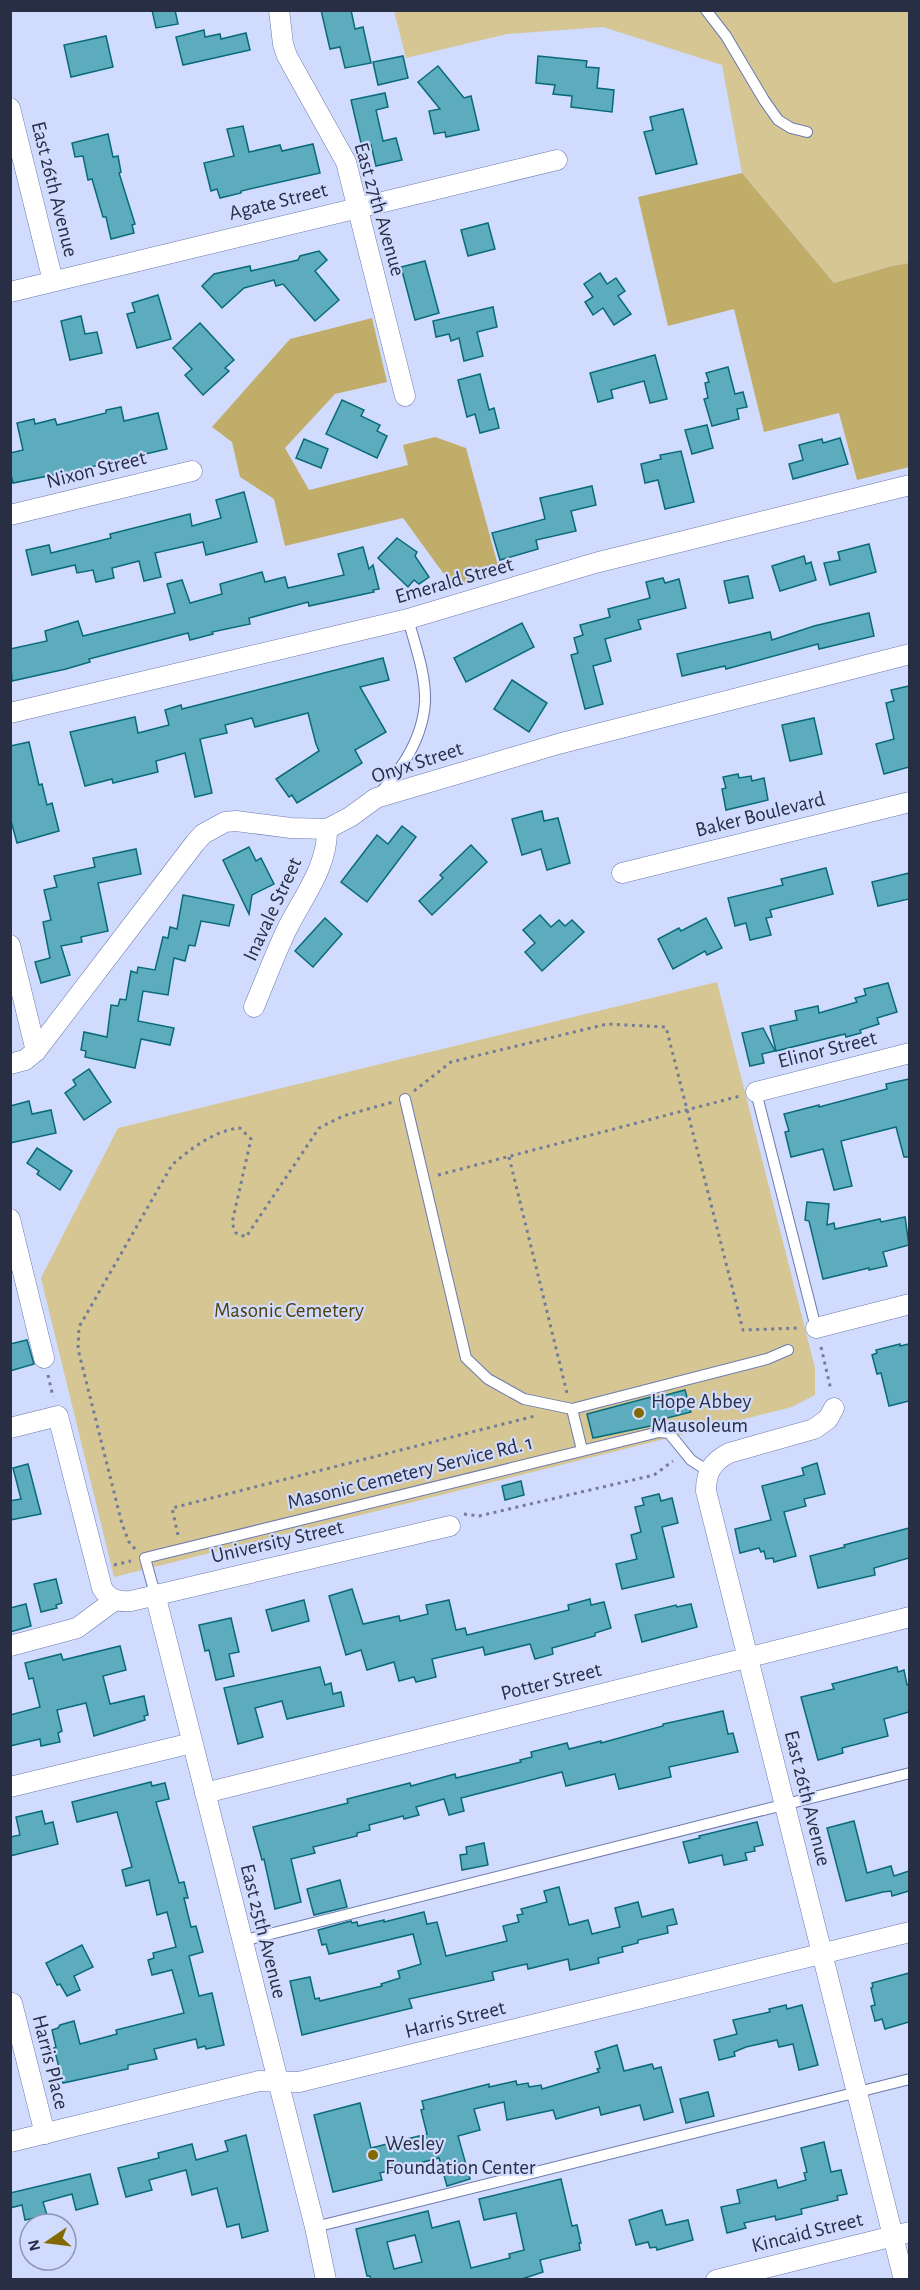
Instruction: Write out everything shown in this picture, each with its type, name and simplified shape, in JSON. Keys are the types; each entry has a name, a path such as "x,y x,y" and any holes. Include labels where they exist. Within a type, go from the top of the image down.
{"street":[{"name":"East 27th Avenue","path":"279,10 283,44 287,56 342,153 405,396"},
{"name":"East 26th Avenue","path":"10,108 53,281"},
{"name":"Agate Street","path":"10,292 556,160"},
{"name":"Nixon Street","path":"10,514 192,471"},
{"name":"Emerald Street","path":"10,714 408,618 595,563 909,485"},
{"name":"Onyx Street","path":"327,830 350,818 376,798 565,742 909,654"},
{"name":"Baker Boulevard","path":"622,873 909,801"},
{"path":"10,1064 25,1060 36,1051 203,834 225,822 236,821 327,830"},
{"name":"Inavale Street","path":"254,1007 287,930 321,862 327,842 327,830"},
{"path":"10,945 36,1051"},
{"name":"Elinor Street","path":"756,1092 909,1053"},
{"path":"10,1219 44,1358"},
{"path":"816,1328 909,1304"},
{"path":"708,1471 720,1458 729,1453 814,1428 828,1419 834,1408"},
{"path":"10,1428 58,1416 102,1588 109,1598 115,1600"},
{"name":"East 26th Avenue","path":"708,1471 706,1479 709,1503 747,1657 857,2091 901,2234 904,2280"},
{"name":"University Street","path":"115,1600 131,1601 445,1527"},
{"name":"East 25th Avenue","path":"155,1594 315,2226 326,2280"},
{"path":"10,1646 77,1628 115,1600"},
{"name":"Potter Street","path":"205,1794 909,1617"},
{"path":"10,1787 192,1743"},
{"name":"Harris Street","path":"10,2142 258,2081 278,2083 310,2079 909,1932"},
{"name":"Harris Place","path":"12,2003 45,2134"},
{"name":"Kincaid Street","path":"716,2280 901,2234"}],"lane":[{"path":"706,10 726,36 778,120 790,128 807,132"},
{"path":"376,798 393,779 409,752 425,703 422,673 408,618"},
{"path":"756,1092 816,1328"},
{"path":"405,1099 466,1358 488,1379 524,1399 572,1409 767,1359 788,1350"},
{"path":"572,1409 582,1450"},
{"name":"Masonic Cemetery Service Rd. 1","path":"145,1557 659,1432 669,1433 691,1460 708,1471"},
{"path":"145,1557 155,1594"},
{"path":"242,1941 909,1773"},
{"path":"315,2226 909,2079"}],"path":[{"path":"145,1557 129,1542 122,1524 78,1349 79,1328 172,1165 187,1152 228,1129 240,1128 251,1139 232,1223 236,1233 246,1237 319,1128 344,1116 405,1099 451,1062 606,1024 666,1027 743,1330 816,1328 834,1408"},
{"path":"424,1179 756,1092"},
{"path":"508,1157 572,1409"},
{"path":"44,1358 58,1416"},
{"path":"181,1548 172,1508 536,1416 547,1404"},
{"path":"445,1527 444,1518 454,1513 479,1516 654,1475 683,1451"},
{"path":"97,1569 145,1557"}],"green space":[{"path":"394,11 909,11 909,263 834,283 742,173 722,65 603,27 507,34 406,58"},
{"name":"Masonic Cemetery","path":"717,982 815,1368 815,1395 792,1407 114,1577 41,1278 118,1128"}],"shaded area":[{"path":"742,173 834,283 909,263 909,467 857,480 839,413 764,432 734,309 668,326 638,197"},
{"path":"372,318 387,382 335,394 285,448 309,490 408,465 403,445 435,437 466,448 500,573 449,590 446,577 403,518 285,546 274,499 240,477 232,442 212,427 290,339"}],"building":[{"path":"152,10 175,10 178,24 156,28"},
{"path":"321,10 351,10 355,29 363,27 371,63 345,68 340,47 330,49"},
{"path":"204,30 205,37 220,34 221,39 246,33 250,50 183,65 176,37"},
{"path":"106,36 113,67 71,77 64,45"},
{"path":"403,56 408,78 378,85 373,62"},
{"path":"538,56 587,61 586,67 599,68 597,88 614,90 612,112 571,107 572,96 553,94 555,85 536,83"},
{"path":"438,66 464,98 471,96 479,130 446,137 445,132 434,134 429,111 440,109 418,82"},
{"path":"385,93 388,107 376,110 383,141 396,138 402,160 376,166 371,145 362,147 351,100"},
{"path":"683,109 697,164 656,174 644,132 653,130 650,117"},
{"path":"243,126 249,152 280,145 282,151 313,144 320,173 220,198 217,189 211,191 204,163 234,156 227,129"},
{"path":"108,134 113,157 118,156 121,172 119,173 135,224 132,225 134,233 111,239 106,217 103,217 92,179 88,180 83,156 75,157 72,143"},
{"path":"488,223 495,249 468,256 461,230"},
{"path":"319,251 327,260 315,271 339,300 315,321 283,284 276,286 274,280 244,288 222,308 202,286 214,274 250,266 251,271 298,260 300,256"},
{"path":"425,261 439,313 415,320 401,267"},
{"path":"600,273 607,284 616,278 625,291 618,296 631,314 614,325 603,308 593,315 585,302 593,297 584,284"},
{"path":"158,295 171,339 137,348 127,314 135,312 132,303"},
{"path":"493,307 497,327 477,332 483,356 464,361 459,338 451,341 449,334 436,337 433,321"},
{"path":"81,316 85,334 97,332 102,353 70,360 61,321"},
{"path":"200,323 234,360 225,368 229,371 203,395 185,375 192,369 173,348"},
{"path":"655,355 667,399 650,403 644,381 611,390 613,398 598,402 590,373"},
{"path":"728,367 735,394 743,392 747,407 737,409 739,419 712,426 704,399 708,398 705,383 709,382 706,373"},
{"path":"480,374 489,410 494,408 499,428 480,433 475,414 467,417 458,380"},
{"path":"342,400 364,410 361,416 380,425 377,431 387,436 377,458 326,434"},
{"path":"121,407 124,421 158,413 167,449 82,469 83,472 59,478 58,474 13,483 10,453 23,450 17,423 34,419 35,424 55,419 57,425"},
{"path":"707,425 713,448 692,454 685,430"},
{"path":"840,438 848,464 793,479 789,464 803,460 799,445 822,439 823,443"},
{"path":"304,439 328,449 321,468 296,458"},
{"path":"681,451 694,502 665,509 658,480 645,483 641,464 661,459 660,455"},
{"path":"592,486 596,505 571,511 576,531 536,540 538,549 500,560 492,533 545,519 540,498"},
{"path":"244,492 257,542 206,555 203,542 155,553 161,577 144,581 139,561 112,568 114,578 96,582 93,570 77,573 75,565 32,575 26,550 49,545 51,553 111,538 110,534 190,514 192,526 221,518 216,500"},
{"path":"397,538 417,552 415,556 429,577 419,584 414,580 408,587 378,558"},
{"path":"869,544 876,572 830,585 824,563 840,560 838,552"},
{"path":"363,547 369,569 373,565 379,589 373,590 374,592 309,606 308,602 249,618 250,624 212,632 213,634 190,640 188,633 89,659 90,662 66,669 12,681 10,649 47,641 45,631 78,621 83,636 175,613 167,584 182,580 190,603 222,594 220,584 262,572 265,582 285,577 288,588 344,575 338,554"},
{"path":"804,556 806,564 811,562 816,580 780,591 772,566"},
{"path":"748,576 753,598 729,603 724,581"},
{"path":"663,578 665,583 679,579 686,608 638,620 641,629 605,639 611,661 593,666 603,704 585,709 571,655 578,653 574,638 583,635 580,625 610,617 608,609 650,598 646,582"},
{"path":"869,613 874,636 819,649 818,644 726,669 725,666 682,676 677,654 770,632 772,640 814,626"},
{"path":"522,623 534,647 466,682 454,658"},
{"path":"383,658 389,680 360,687 386,732 355,750 362,763 297,803 292,795 289,797 276,779 319,751 308,713 255,727 252,718 225,725 227,733 200,739 212,793 195,797 185,753 156,761 158,772 113,783 112,779 85,786 70,732 135,717 138,733 169,725 165,710 181,705 182,709"},
{"path":"512,680 547,703 529,732 494,709"},
{"path":"909,686 909,767 884,774 876,744 894,739 886,703 894,701 891,690"},
{"path":"814,718 822,754 790,761 782,725"},
{"path":"29,742 39,785 42,784 47,805 52,803 59,831 17,843 10,817 10,746"},
{"path":"738,774 739,778 751,776 752,781 764,778 768,800 726,810 722,789 726,788 723,777"},
{"path":"542,811 544,821 558,818 570,863 547,870 541,849 522,855 512,819"},
{"path":"402,826 416,837 367,902 341,882 377,835 388,844"},
{"path":"471,845 487,862 432,915 419,901 443,878 440,875"},
{"path":"249,847 256,861 261,858 274,884 252,895 249,914 223,860"},
{"path":"136,849 141,874 98,883 108,931 81,937 82,942 61,946 70,975 41,983 35,962 50,958 43,922 51,920 44,890 57,887 54,876 95,867 93,858"},
{"path":"826,868 833,894 770,910 772,917 766,918 771,935 750,940 746,923 735,926 728,898 783,885 781,879"},
{"path":"909,873 909,899 878,906 872,882"},
{"path":"183,895 234,905 229,926 201,921 195,946 189,945 185,961 174,958 168,995 143,991 138,1021 174,1028 170,1045 141,1039 135,1068 85,1057 86,1051 81,1050 84,1032 107,1037 111,1005 118,1006 120,999 126,1000 131,971 137,973 138,967 155,970 163,937 168,938 170,927 177,929"},
{"path":"540,915 551,927 559,920 565,926 572,920 584,932 542,971 525,952 535,943 523,930"},
{"path":"325,918 342,934 313,967 295,951"},
{"path":"706,918 722,948 707,955 705,951 673,969 658,939 679,928 681,931"},
{"path":"888,983 897,1012 877,1018 879,1024 846,1037 845,1034 776,1051 770,1026 797,1020 795,1011 818,1006 819,1013 857,1002 855,998 866,995 864,989"},
{"path":"763,1028 775,1051 762,1054 764,1063 750,1066 742,1033"},
{"path":"89,1069 111,1102 84,1120 65,1093 76,1085 73,1080"},
{"path":"909,1079 909,1157 904,1157 896,1127 841,1141 852,1186 834,1190 823,1149 791,1157 785,1132 789,1131 784,1114 887,1089 886,1084"},
{"path":"29,1101 32,1114 51,1110 56,1133 10,1143 10,1106"},
{"path":"37,1148 72,1171 60,1190 37,1174 39,1171 27,1163"},
{"path":"807,1202 829,1204 827,1225 834,1223 835,1229 880,1219 881,1222 905,1217 909,1245 883,1252 887,1266 823,1279 809,1221 805,1220"},
{"path":"27,1340 34,1364 10,1371 10,1344"},
{"path":"900,1344 900,1346 909,1344 909,1401 889,1406 881,1373 877,1374 872,1355 877,1353 876,1350"},
{"name":"Hope Abbey Mausoleum","path":"685,1390 691,1412 659,1420 660,1424 593,1438 587,1414"},
{"path":"817,1463 825,1494 804,1499 806,1506 784,1512 796,1556 774,1562 773,1558 766,1559 764,1551 761,1552 759,1548 740,1553 735,1529 771,1520 762,1486 804,1475 802,1468"},
{"path":"28,1464 41,1514 10,1520 10,1501 21,1499 13,1468"},
{"path":"521,1481 524,1495 505,1500 502,1486"},
{"path":"659,1494 661,1501 672,1498 678,1523 662,1527 674,1577 622,1589 616,1564 637,1559 631,1535 641,1532 635,1507 644,1505 642,1498"},
{"path":"909,1528 909,1558 874,1568 875,1575 818,1588 810,1556"},
{"path":"56,1579 62,1603 56,1605 57,1608 41,1612 34,1584"},
{"path":"352,1589 363,1624 399,1616 400,1621 428,1614 426,1605 449,1600 456,1630 465,1628 467,1635 569,1610 568,1605 590,1599 591,1605 604,1602 611,1628 595,1633 595,1636 552,1648 553,1654 535,1659 530,1644 485,1655 483,1647 432,1659 436,1677 416,1682 414,1677 399,1681 394,1662 367,1670 361,1650 346,1655 329,1596"},
{"path":"304,1600 309,1621 272,1631 266,1610"},
{"path":"26,1604 31,1626 10,1632 10,1608"},
{"path":"691,1604 697,1627 642,1642 635,1615 676,1605 677,1607"},
{"path":"231,1618 239,1652 229,1654 234,1676 216,1680 209,1650 205,1651 199,1625"},
{"path":"120,1646 126,1670 103,1676 110,1704 144,1696 148,1715 144,1716 145,1720 94,1736 86,1703 57,1710 62,1731 58,1733 60,1742 41,1746 40,1739 10,1746 10,1715 40,1707 33,1678 29,1679 25,1663 61,1654 63,1660"},
{"path":"320,1667 325,1685 331,1683 333,1694 341,1692 344,1706 287,1719 282,1701 255,1708 263,1737 238,1744 224,1688"},
{"path":"897,1667 898,1672 904,1670 907,1685 909,1684 909,1712 884,1719 888,1736 842,1748 843,1753 818,1760 801,1697 834,1689 832,1684"},
{"path":"723,1711 728,1734 733,1733 738,1752 669,1767 671,1777 619,1789 615,1774 566,1786 562,1772 461,1798 464,1811 449,1815 444,1799 416,1807 419,1815 404,1819 403,1816 369,1825 370,1830 357,1833 357,1836 313,1847 315,1853 291,1859 301,1902 275,1909 264,1859 262,1860 253,1827 348,1803 347,1799 410,1783 411,1786 455,1774 456,1778 521,1762 520,1760 532,1757 531,1752 567,1743 569,1749 601,1741 601,1743 663,1726 663,1724"},
{"path":"151,1782 152,1786 165,1783 169,1799 156,1802 179,1883 184,1882 188,1898 184,1898 191,1927 196,1926 203,1952 189,1956 199,1996 212,1993 224,2045 206,2049 205,2046 198,2048 196,2039 154,2049 157,2059 128,2065 128,2069 63,2083 52,2030 60,2025 74,2021 80,2044 117,2034 116,2030 184,2013 172,1970 152,1975 148,1960 154,1958 153,1953 176,1947 167,1912 157,1915 149,1880 126,1886 122,1870 132,1867 117,1812 77,1822 72,1802"},
{"path":"42,1811 45,1824 53,1822 58,1844 10,1856 10,1837 20,1835 16,1817"},
{"path":"854,1821 867,1873 891,1866 894,1876 909,1871 909,1891 892,1896 891,1891 883,1892 846,1901 827,1828"},
{"path":"757,1822 763,1845 754,1847 755,1851 745,1853 747,1860 724,1865 722,1855 689,1863 683,1842"},
{"path":"484,1843 488,1865 462,1870 460,1855 467,1854 466,1847"},
{"path":"340,1880 347,1907 314,1915 307,1889"},
{"path":"559,1887 569,1925 588,1920 592,1934 620,1927 615,1908 638,1902 642,1917 673,1909 677,1924 667,1926 668,1933 638,1940 638,1943 622,1947 623,1952 598,1958 599,1963 570,1970 568,1959 528,1969 527,1964 492,1972 494,1980 409,1999 412,2008 302,2035 290,1981 310,1977 315,1999 319,1998 320,2001 382,1986 381,1984 400,1978 398,1971 421,1964 413,1934 329,1954 326,1944 322,1945 318,1930 351,1921 352,1923 357,1922 358,1926 424,1912 427,1924 437,1922 446,1956 507,1941 503,1926 519,1922 517,1915 523,1914 521,1909 547,1902 544,1891"},
{"path":"82,1945 93,1967 74,1976 80,1990 67,1996 60,1984 57,1985 46,1963"},
{"path":"909,1973 909,2022 885,2029 882,2019 875,2021 871,2006 875,2005 872,1983"},
{"path":"786,2005 787,2009 802,2005 818,2065 799,2070 793,2044 779,2047 777,2040 746,2047 734,2052 735,2056 719,2060 714,2040 737,2034 733,2020 770,2012 769,2009"},
{"path":"617,2045 624,2071 652,2064 654,2069 661,2067 673,2112 644,2120 640,2105 601,2115 599,2107 556,2119 553,2110 507,2120 504,2102 474,2109 480,2130 458,2136 470,2179 447,2186 439,2158 380,2173 382,2180 333,2192 314,2115 360,2103 371,2148 427,2134 421,2110 424,2109 422,2101 489,2084 489,2087 516,2081 517,2085 528,2083 529,2087 541,2085 542,2089 599,2072 595,2052"},
{"path":"708,2092 714,2116 686,2123 680,2099"},
{"path":"246,2135 268,2231 242,2238 239,2224 227,2227 217,2188 192,2195 186,2170 149,2180 152,2190 126,2197 118,2168 159,2158 158,2153 192,2144 196,2160 228,2151 225,2141"},
{"path":"824,2142 831,2172 841,2170 847,2194 837,2196 838,2200 801,2209 802,2214 776,2220 775,2216 744,2223 746,2228 727,2233 721,2207 740,2203 737,2190 776,2180 778,2188 806,2180 804,2173 807,2172 801,2148"},
{"path":"90,2174 98,2204 76,2210 72,2194 43,2202 46,2212 23,2212 22,2205 10,2208 10,2193"},
{"path":"561,2179 572,2226 577,2225 581,2243 579,2243 580,2250 540,2260 543,2272 519,2280 371,2280 370,2276 367,2276 356,2229 428,2211 432,2228 459,2221 471,2268 510,2258 509,2254 524,2250 516,2213 484,2220 479,2199","holes":["415,2235 422,2262 394,2269 387,2242"]},
{"path":"662,2210 666,2225 688,2220 693,2240 657,2250 656,2247 650,2248 648,2242 636,2245 629,2220"}],"place":[{"name":"Hope Abbey Mausoleum","path":"639,1413"},
{"name":"Wesley Foundation Center","path":"373,2155"}]}
